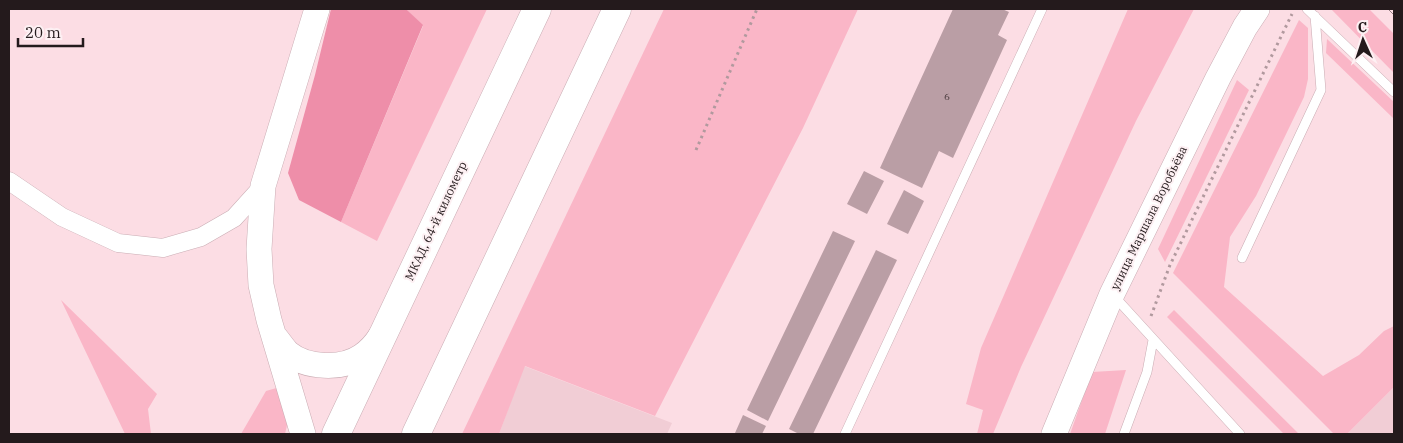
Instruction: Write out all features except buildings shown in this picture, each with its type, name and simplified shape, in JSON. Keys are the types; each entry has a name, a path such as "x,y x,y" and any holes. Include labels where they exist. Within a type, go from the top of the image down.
{"highway":[{"name":"МКАД, 64-й километр","path":"336,434 537,9"},
{"path":"416,434 617,9"}],"street":[{"path":"303,434 261,285 259,241 263,186 317,9"},
{"name":"улица Маршала Воробьёва","path":"1054,434 1112,294 1218,78 1244,27 1257,9"},
{"path":"9,181 62,217 118,243 163,248 201,237 234,218 263,186"},
{"path":"225,223 240,225 254,233 259,241"},
{"path":"276,338 288,353 304,362 324,365 344,363 360,358 373,347 383,333"}],"lane":[{"path":"845,434 1042,9"},
{"path":"1307,9 1394,92"},
{"path":"1242,258 1321,90 1315,16"},
{"path":"1112,294 1240,434"},
{"path":"1124,434 1147,372 1153,340"}],"path":[{"path":"696,150 757,9"},
{"path":"1146,332 1170,265 1295,9"}],"shaded area":[{"path":"331,9 406,9 423,25 341,222 299,200 288,173"},
{"path":"406,9 487,9 377,241 341,222 423,26"},
{"path":"664,9 858,9 803,128 655,416 525,366 499,434 462,434"},
{"path":"1128,9 1194,9 1136,121 1021,367 993,434 977,434 983,410 966,404 981,348"},
{"path":"1331,9 1369,9 1394,34 1394,73"},
{"path":"1299,20 1308,28 1308,79 1304,97 1256,196 1230,237 1224,287 1323,376 1359,355 1384,331 1394,326 1394,387 1347,434 1334,434 1173,273"},
{"path":"1327,39 1394,102 1394,119 1326,53"},
{"path":"1237,80 1249,90 1165,262 1158,249"},
{"path":"61,300 157,394 148,409 151,434 125,434"},
{"path":"1174,310 1299,434 1284,434 1167,317"},
{"path":"524,366 672,423 667,434 499,434"},
{"path":"1126,370 1105,434 1070,434 1092,372"},
{"path":"280,387 288,421 285,434 241,434 266,391"},
{"path":"1394,387 1394,434 1347,434"}],"tram line":[{"path":"1388,9 1394,15"}]}
